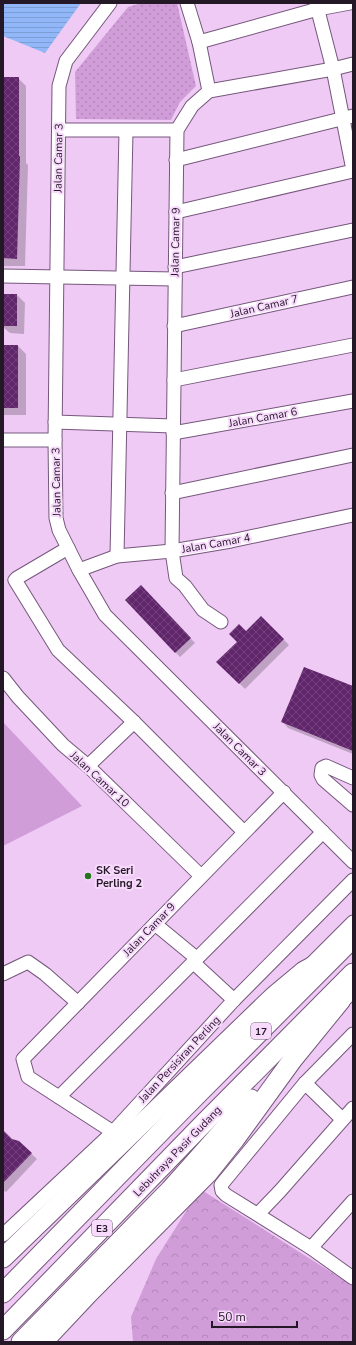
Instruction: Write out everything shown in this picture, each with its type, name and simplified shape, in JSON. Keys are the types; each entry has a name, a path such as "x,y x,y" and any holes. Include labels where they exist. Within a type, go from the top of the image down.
{"highway":[{"name":"17","path":"183,1109 339,954 353,938"},
{"path":"3,1258 212,1054 274,996 304,971 339,954"},
{"name":"Lebuhraya Pasir Gudang","path":"3,1330 353,973"},
{"path":"43,1342 88,1294 208,1173 293,1059 353,985"},
{"path":"21,1342 170,1190 262,1087 293,1059"},
{"name":"E3","path":"3,1294 183,1109"}],"street":[{"name":"Jalan Camar 3","path":"110,3 66,61 59,86 55,422 56,518 59,530 79,570 105,615 353,862"},
{"path":"187,3 199,42 209,91"},
{"path":"199,42 317,6 350,3"},
{"path":"176,212 353,170 348,117 333,69 317,6"},
{"path":"58,130 177,130 192,106 209,91 333,69 353,64"},
{"path":"176,160 348,117"},
{"name":"Jalan Camar 9","path":"177,130 172,551 176,578 185,586 203,610 221,622"},
{"path":"117,556 126,131"},
{"path":"3,276 122,277 175,273 353,230"},
{"name":"Jalan Camar 7","path":"174,326 353,287"},
{"path":"174,380 353,345"},
{"name":"Jalan Camar 6","path":"55,422 120,424 173,430 353,401"},
{"path":"3,440 55,440"},
{"path":"172,493 353,456"},
{"name":"Jalan Camar 4","path":"79,570 117,556 172,551 231,541 353,515"},
{"path":"68,548 15,580 58,650 134,722 244,832"},
{"name":"Jalan Camar 10","path":"3,678 18,697 63,745 88,766 201,876"},
{"path":"88,766 134,722"},
{"path":"353,778 326,766 322,768 321,775 323,779 353,805"},
{"name":"Jalan Camar 9","path":"59,1097 28,1077 23,1059 284,792"},
{"path":"113,1132 59,1097 324,832"},
{"name":"Jalan Persisiran Perling","path":"3,1235 113,1132 234,1000 353,880"},
{"path":"304,971 353,922"},
{"path":"155,924 195,957 196,965 234,1000"},
{"path":"3,974 28,962 45,974 78,1003"},
{"path":"334,1008 353,992"},
{"path":"352,1275 226,1195 222,1191 221,1185 305,1083 353,1034"},
{"path":"305,1083 342,1119"},
{"path":"258,1214 353,1108"},
{"path":"311,1248 353,1201"}],"green space":[{"path":"142,3 177,3 196,86 180,102 171,120 76,119 75,72 128,7"},
{"path":"3,722 82,806 3,846"},
{"path":"200,1189 353,1286 353,1342 133,1342 131,1317 156,1259"}],"water":[{"path":"3,3 81,3 45,53 3,36"}],"building":[{"path":"3,77 19,77 20,156 17,259 3,258"},
{"path":"3,294 17,294 17,326 3,326"},
{"path":"3,345 18,345 18,408 3,408"},
{"path":"141,585 191,638 175,653 125,600"},
{"path":"261,616 284,639 239,684 216,662 237,642 229,634 239,624 246,631"},
{"path":"304,667 353,686 353,751 281,722"},
{"path":"3,1130 12,1139 19,1141 32,1153 3,1183"}],"place":[{"name":"SK Seri Perling 2","path":"88,876"}]}
